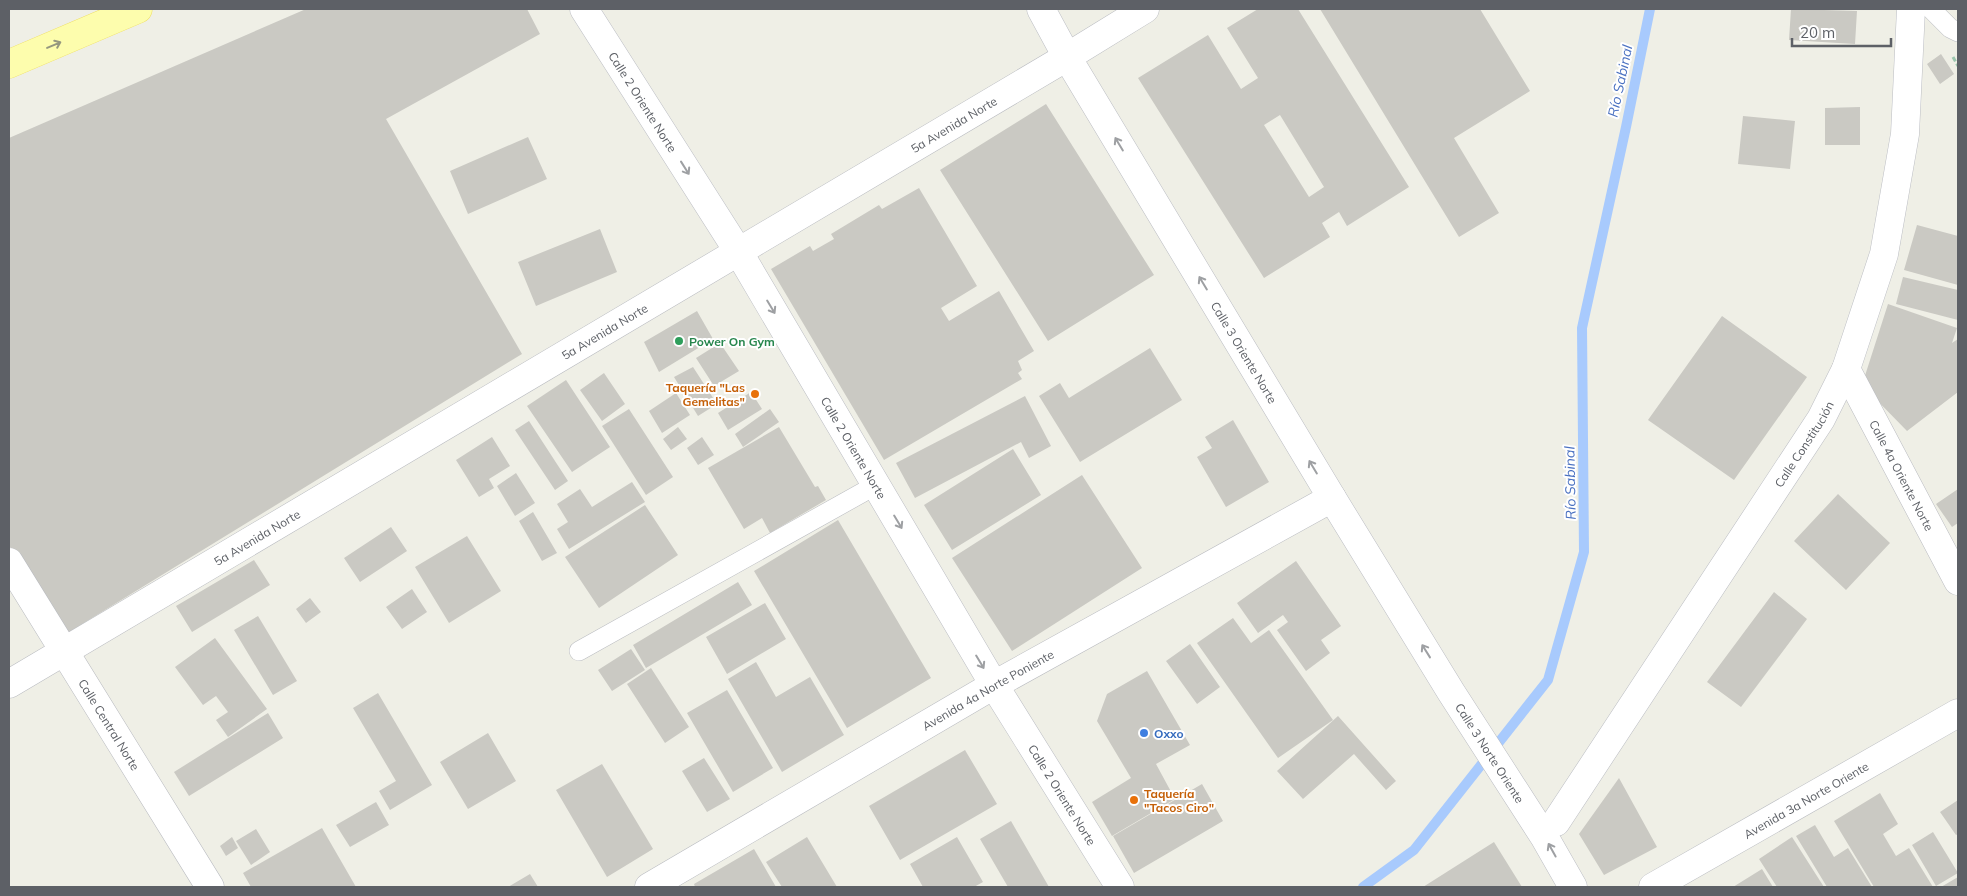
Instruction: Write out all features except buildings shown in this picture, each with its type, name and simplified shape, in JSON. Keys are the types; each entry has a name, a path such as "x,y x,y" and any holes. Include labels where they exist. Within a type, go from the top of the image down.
{"main road":[{"path":"9,64 138,9"}],"street":[{"name":"Calle 2 Oriente Norte","path":"584,9 738,251 994,685 1120,887"},
{"name":"Calle 3 Oriente Norte","path":"1040,9 1067,58 1451,692"},
{"name":"5a Avenida Norte","path":"9,684 1067,58 1145,9"},
{"name":"Calle Constitución","path":"1556,822 1821,419 1846,369 1884,254 1905,134 1911,9"},
{"name":"Calle 4a Oriente Norte","path":"1846,369 1958,581"},
{"name":"Avenida 4a Norte Poniente","path":"649,887 994,685 1332,498"},
{"name":"Calle Central Norte","path":"9,562 210,887"},
{"name":"Calle 3 Norte Oriente","path":"1451,692 1545,838 1573,887"},
{"name":"Avenida 3a Norte Oriente","path":"1653,887 1958,713"}],"lane":[{"path":"1931,9 1950,28 1958,32"},
{"path":"579,651 876,485"}],"waterway":[{"name":"Río Sabinal","path":"1363,887 1414,850 1548,680 1584,552 1582,328 1650,9"}],"place":[{"name":"Power On Gym","path":"679,341"},
{"name":"Taquería \"Las Gemelitas\"","path":"755,394"},
{"name":"Oxxo","path":"1144,733"},
{"name":"Taquería \"Tacos Ciro\"","path":"1134,800"}]}
